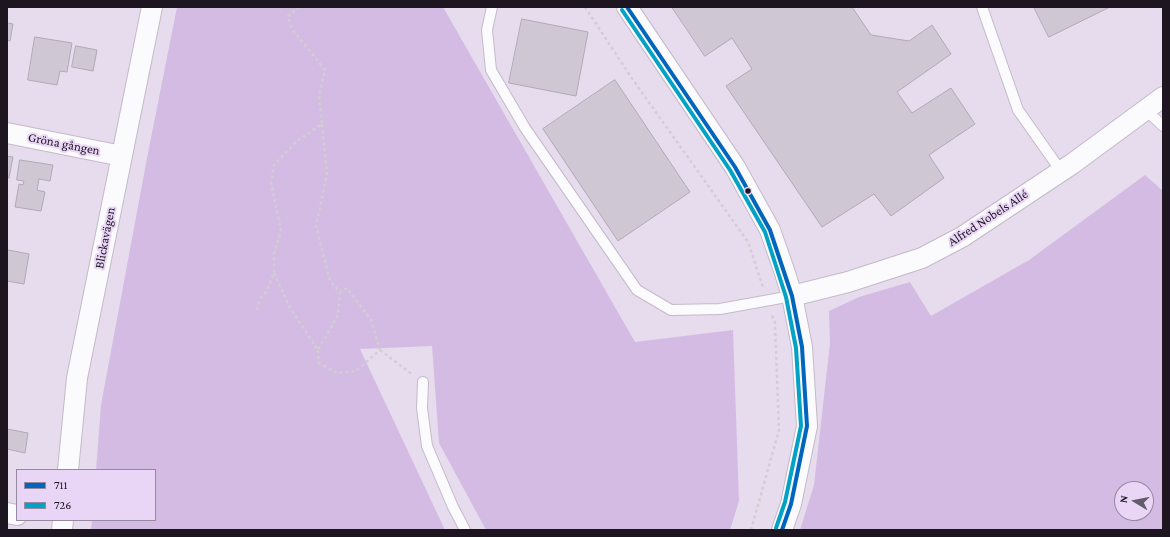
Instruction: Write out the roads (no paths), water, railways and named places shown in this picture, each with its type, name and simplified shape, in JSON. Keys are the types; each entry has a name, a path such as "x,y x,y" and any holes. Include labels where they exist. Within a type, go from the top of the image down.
{"street":[{"name":"Blickavägen","path":"68,469 77,378 152,7"},
{"path":"627,7 735,166 770,230 792,296 802,347 807,426 791,504 782,530"},
{"name":"Alfred Nobels Allé","path":"792,296 848,282 922,258 962,237 1061,171 1163,97"},
{"name":"Gröna gången","path":"7,133 122,156"}],"lane":[{"path":"492,7 487,30 491,70 525,128 637,290 671,310 720,309 792,296"},
{"path":"982,7 1018,110 1061,171"},
{"path":"1146,110 1163,126"},
{"path":"423,382 422,408 427,446 453,507 465,530"}]}
